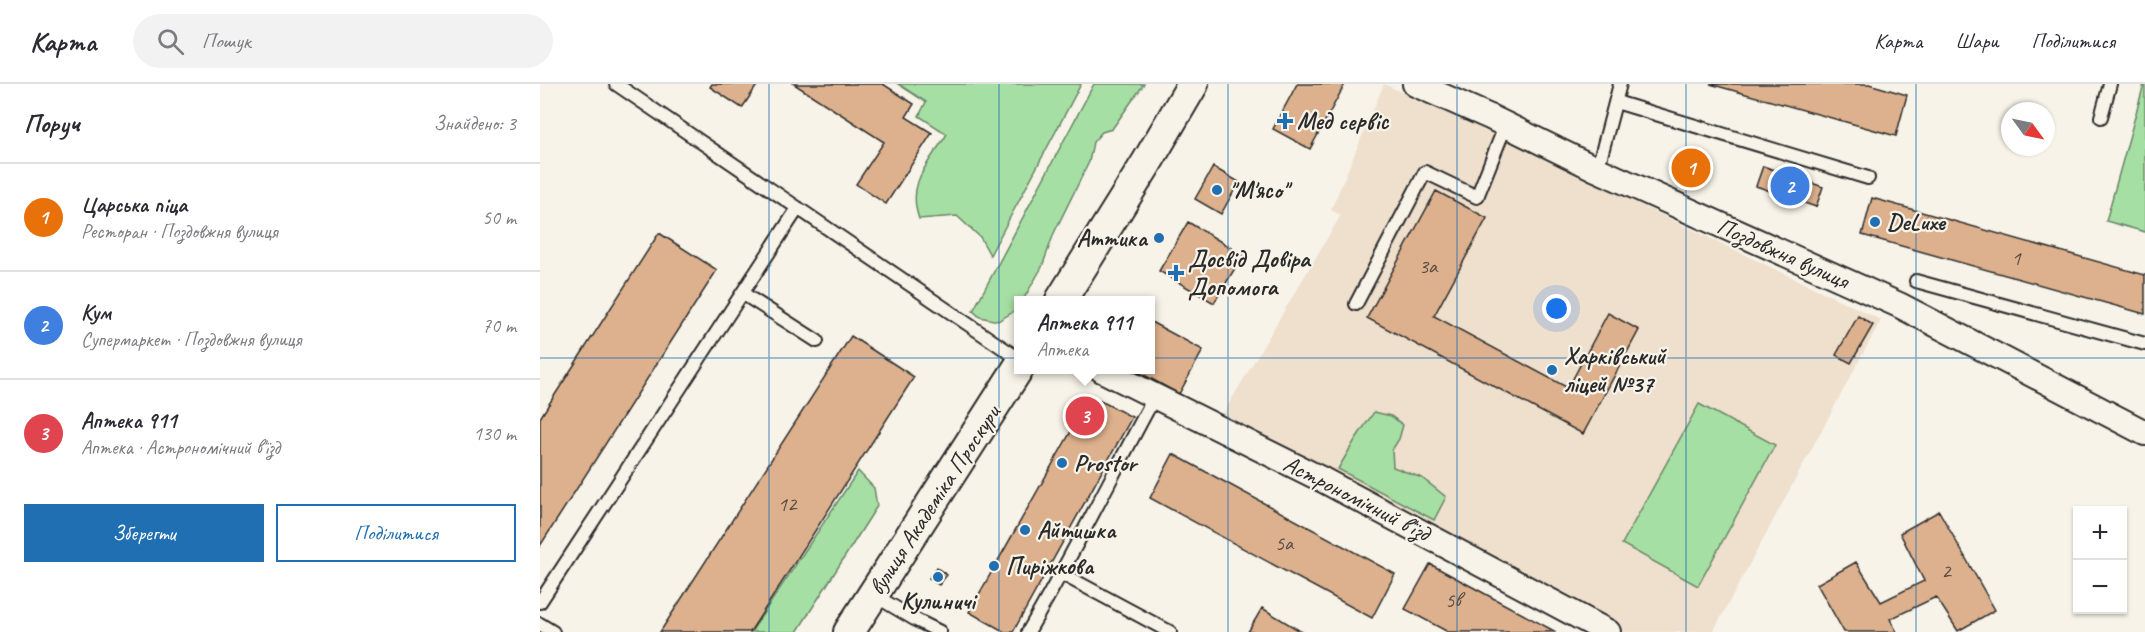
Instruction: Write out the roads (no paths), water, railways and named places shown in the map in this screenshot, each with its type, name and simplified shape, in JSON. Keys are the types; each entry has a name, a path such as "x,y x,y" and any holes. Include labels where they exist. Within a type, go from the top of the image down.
{"street":[{"path":"1064,296 1193,84"},
{"name":"Поздовжня вулиця","path":"1416,84 1506,124 1594,168 1899,305 2145,432"},
{"name":"вулиця Академіка Проскури","path":"849,632 1015,374"},
{"name":"Астрономічний в'їзд","path":"1112,374 1323,480 1608,632"}],"lane":[{"path":"616,84 1014,356"},
{"path":"1594,168 1601,156 1620,84"},
{"path":"2101,117 2110,84"},
{"path":"1616,102 1868,178"},
{"path":"1356,304 1425,172 1477,197 1506,124"},
{"path":"540,602 798,208"},
{"path":"1916,281 2145,344"},
{"path":"742,294 817,341"},
{"path":"1028,632 1062,574 1155,396"},
{"path":"1062,574 1170,632"},
{"path":"874,595 924,628 940,632"},
{"path":"540,624 553,632"}],"place":[{"name":"Мед сервіс","path":"1285,121"},
{"name":"Царська піца","path":"1691,168"},
{"name":"Кум","path":"1790,186"},
{"name":"\"М'ясо\"","path":"1217,190"},
{"name":"DeLuxe","path":"1875,222"},
{"name":"Аттика","path":"1159,238"},
{"name":"Досвід Довіра Допомога","path":"1176,273"},
{"name":"Харківський ліцей №37","path":"1552,370"},
{"name":"Аптека 911","path":"1085,416"},
{"name":"Prostor","path":"1062,463"},
{"name":"Айтишка","path":"1025,530"},
{"name":"Пиріжкова","path":"994,566"},
{"name":"Кулиничі","path":"938,577"}]}
